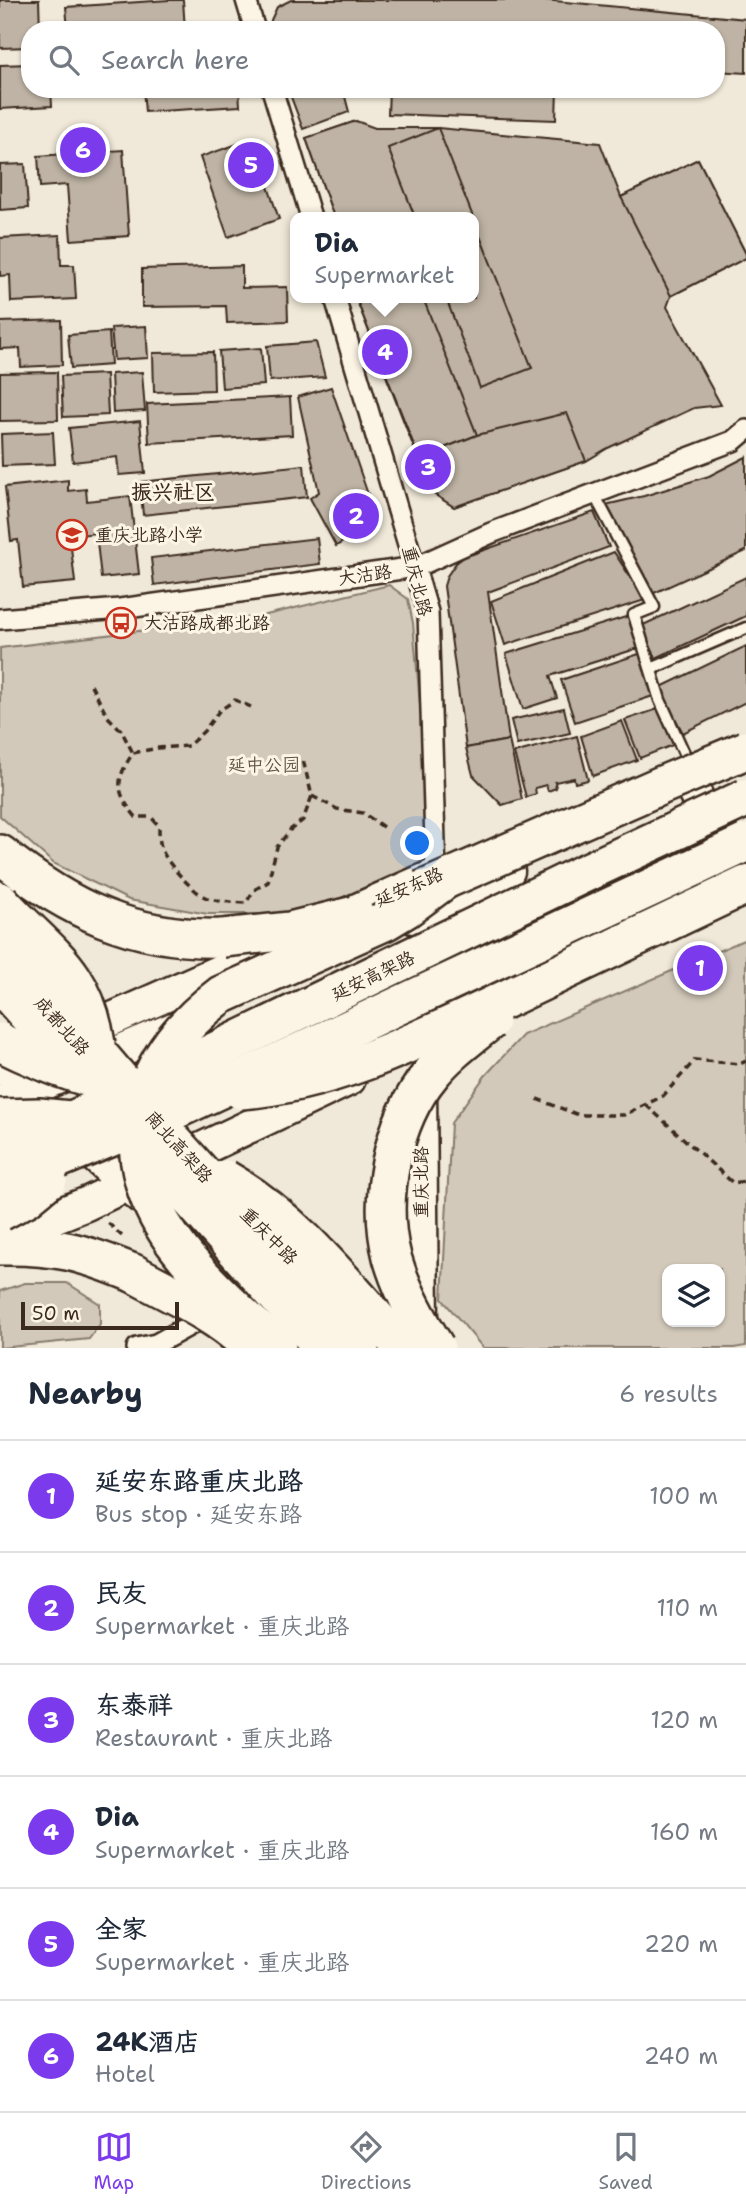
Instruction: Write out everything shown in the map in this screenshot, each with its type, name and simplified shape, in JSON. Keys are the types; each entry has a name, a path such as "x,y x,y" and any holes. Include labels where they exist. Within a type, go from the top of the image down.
{"highway":[{"path":"0,854 40,886 60,898 101,917 153,933 196,939 268,933 338,921 374,909 441,877 746,750"},
{"name":"延安高架路","path":"0,1156 746,798"},
{"path":"425,1343 393,1258 386,1202 391,1163 398,1137 429,1076 457,1046 505,1010 546,989 743,868"},
{"name":"延安高架路","path":"0,1183 743,868"},
{"path":"277,1348 202,1276 178,1248 154,1207 144,1181 138,1144 139,1116 149,1080 176,1035 200,1010 221,995 386,921 406,909 441,877"},
{"path":"0,901 60,960 78,986 94,1028 98,1068 92,1109 74,1148 46,1183 0,1212"},
{"name":"南北高架路","path":"0,944 360,1348"},
{"path":"0,1061 48,1063 87,1076 139,1088 192,1092 245,1090 306,1081 431,1034 599,955"},
{"name":"南北高架路","path":"0,984 323,1348"},
{"path":"8,1104 130,1135 182,1156 251,1194 425,1343"},
{"path":"0,1246 50,1247 102,1261 132,1273 184,1301 253,1348"}],"main road":[{"name":"延安东路","path":"8,1104 482,883 690,775 746,736"},
{"name":"延安东路","path":"0,1061 72,1035 441,877 627,787 746,765"},
{"path":"690,775 743,868"},
{"path":"0,1192 91,1152 160,1126 437,990 743,868"},
{"path":"0,1238 86,1204 397,1056 743,868"},
{"path":"423,912 441,877 482,883"},
{"name":"成都北路","path":"0,959 95,1062 160,1126"},
{"path":"397,1056 437,990"},
{"name":"重庆北路","path":"425,1343 420,1072 423,1057 433,1038"},
{"path":"0,1061 8,1104 91,1152 241,1287 298,1348"},
{"name":"重庆中路","path":"160,1126 376,1348"},
{"path":"313,1281 425,1343"},
{"path":"241,1287 253,1348"}],"street":[{"path":"246,0 252,21"},
{"path":"275,98 309,212"},
{"name":"重庆北路","path":"336,303 428,612 441,877"},
{"name":"大沽路","path":"0,620 120,610 416,568 491,533 733,441 746,430"},
{"path":"136,1348 156,1344 209,1316 241,1287"},
{"path":"209,1316 243,1348"}],"lane":[{"path":"594,494 654,607 634,615 660,700 690,775"},
{"path":"651,669 746,628"}],"path":[{"path":"91,685 107,716 121,730 132,753"},
{"path":"251,707 234,700 219,711 188,746 132,753 123,768 119,786 122,801 135,817 151,817 159,826 163,853 184,879 204,897 246,903 254,890 268,882 277,847 290,830 303,820 312,796 303,760"},
{"path":"312,796 337,809 363,813 383,827"},
{"path":"537,1099 579,1115 624,1115 663,1096 695,1060 746,1063"},
{"path":"646,1105 733,1183 746,1181"}],"green space":[{"name":"延中公园","path":"389,585 408,599 413,623 431,832 429,866 368,892 284,914 208,914 129,900 53,863 0,816 0,648 262,616"},
{"path":"746,939 746,1346 483,1348 442,1299 451,1123 485,1076 523,1035"},
{"path":"25,1283 67,1283 100,1304 100,1324 89,1339 0,1348 0,1291"}],"building":[{"path":"0,0 39,0 40,21 21,21 21,47 0,48"},
{"path":"183,0 184,21 67,21 66,7"},
{"path":"291,0 544,0 746,19 746,73 725,72 725,21 271,21 277,7"},
{"path":"21,64 21,98 52,98 52,106 0,109 0,65"},
{"path":"144,98 240,98 240,106 145,112"},
{"path":"291,98 345,98 349,112 303,129"},
{"path":"389,98 557,98 556,120 388,114"},
{"path":"356,121 388,212 332,212 306,138"},
{"path":"356,121 375,128 438,128 600,143 621,197 698,159 746,258 671,296 667,307 721,405 694,408 586,461 454,507 431,492 358,303 479,303 479,212 332,212 306,138"},
{"path":"438,128 471,212 413,212 388,148"},
{"path":"252,139 279,219 228,237 200,157"},
{"path":"123,150 129,236 71,240 67,185 40,187 38,156"},
{"path":"698,159 746,258 671,296 621,197"},
{"path":"25,164 28,208 0,210 0,165"},
{"path":"479,234 532,368 480,388 448,303 479,303"},
{"path":"60,235 61,265 74,265 76,299 11,302 10,275 0,276 0,238"},
{"path":"242,266 242,288 287,287 288,321 227,323 226,306 142,307 142,269"},
{"path":"358,303 425,303 477,435 419,458"},
{"path":"61,320 62,365 21,367 20,348 0,349 0,322"},
{"path":"146,326 148,358 114,360 111,328"},
{"path":"109,332 111,365 71,368 68,335"},
{"path":"316,342 325,377 270,381 267,346"},
{"path":"261,348 264,385 222,388 219,351"},
{"path":"213,352 214,390 154,392 153,353"},
{"path":"57,372 58,420 0,421 0,373"},
{"path":"142,372 145,411 113,413 111,374"},
{"path":"106,374 108,415 63,417 61,376"},
{"path":"331,387 372,506 370,521 364,529 336,546 310,498 319,492 298,397"},
{"path":"290,397 292,435 149,443 147,404"},
{"path":"567,413 586,461 454,507 431,492 419,458 477,435"},
{"path":"140,421 145,473 119,475 117,457 73,462 69,428"},
{"path":"53,432 55,464 2,466 1,434"},
{"path":"746,457 746,551 652,594 601,506 709,476"},
{"path":"304,465 307,497 143,515 140,482"},
{"path":"68,480 68,491 86,489 87,501 130,496 139,574 101,578 96,533 80,535 79,529 69,530 75,582 23,587 18,540 11,541 5,487"},
{"path":"594,512 609,547 488,592 509,740 466,748 444,586 447,576 464,557"},
{"path":"317,538 320,564 154,585 151,558"},
{"path":"614,552 645,600 505,645 491,601"},
{"path":"746,577 746,616 656,658 641,626"},
{"path":"629,616 639,648 550,676 557,698 523,709 506,654"},
{"path":"746,646 746,702 683,733 659,688"},
{"path":"642,653 656,695 575,722 561,680"},
{"path":"564,708 570,733 517,745 511,720"},
{"path":"658,709 673,745 640,758 625,720"},
{"path":"622,721 637,760 593,776 581,736"},
{"path":"577,736 588,780 575,783 574,778 555,782 556,788 548,791 546,785 535,788 536,794 526,797 514,753"},
{"path":"509,740 522,799 502,805 473,775 466,748"}],"place":[{"name":"24K酒店","path":"83,150"},
{"name":"全家","path":"251,165"},
{"name":"Dia","path":"385,352"},
{"name":"东泰祥","path":"428,467"},
{"name":"民友","path":"356,516"},
{"name":"重庆北路小学","path":"72,535"},
{"name":"大沽路成都北路","path":"121,623"},
{"name":"延安东路重庆北路","path":"700,968"}],"district":[{"name":"振兴社区","path":"173,492"}]}
